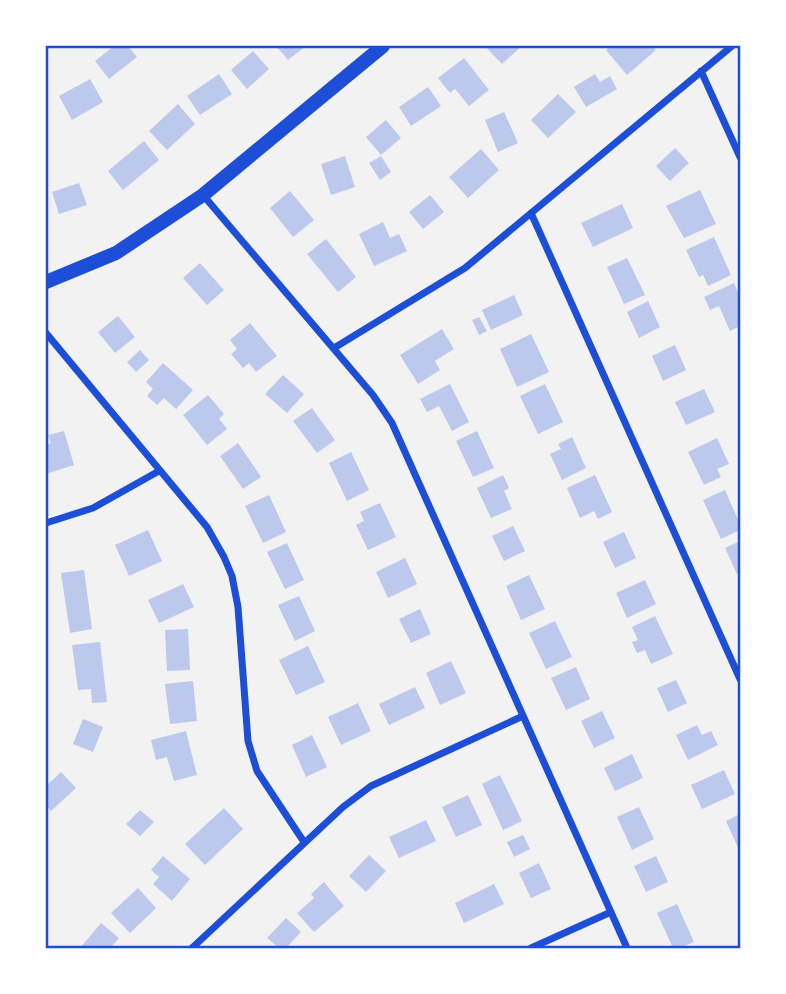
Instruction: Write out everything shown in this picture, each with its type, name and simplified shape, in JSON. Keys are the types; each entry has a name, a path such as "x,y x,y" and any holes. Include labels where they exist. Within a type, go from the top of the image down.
{"main road":[{"path":"46,282 116,253 203,195 383,46"}],"street":[{"path":"334,348 465,268 732,46"},
{"path":"701,71 740,157"},
{"path":"203,195 373,395 392,423 627,948"},
{"path":"531,213 740,679"},
{"path":"46,333 207,527 224,557 232,576 238,607 248,741 257,771 304,842"},
{"path":"46,523 93,508 159,471"},
{"path":"192,948 304,842 371,786 523,716"},
{"path":"531,948 611,912"}],"building":[{"path":"114,46 128,46 137,57 109,79 95,61"},
{"path":"276,46 306,46 288,60"},
{"path":"485,46 522,46 502,64"},
{"path":"612,46 652,46 656,50 627,75 606,50"},
{"path":"253,51 269,69 247,89 231,70"},
{"path":"464,58 489,90 469,106 455,89 450,93 438,78"},
{"path":"219,74 232,94 200,115 187,96"},
{"path":"595,74 600,82 610,76 617,89 586,107 574,87"},
{"path":"90,79 103,102 72,120 59,96"},
{"path":"428,87 441,106 411,126 399,107"},
{"path":"558,94 576,112 548,138 531,120"},
{"path":"178,104 195,124 167,150 149,131"},
{"path":"504,112 518,143 498,152 485,120"},
{"path":"386,120 401,138 381,155 366,137"},
{"path":"144,141 159,160 123,190 108,171"},
{"path":"675,148 689,163 670,181 656,166"},
{"path":"481,149 499,170 468,198 449,177"},
{"path":"345,156 355,187 331,195 321,164"},
{"path":"381,156 391,172 380,180 369,163"},
{"path":"79,183 87,205 59,214 52,192"},
{"path":"700,190 716,224 684,238 666,206"},
{"path":"290,191 314,220 293,237 270,208"},
{"path":"430,195 444,212 423,229 409,212"},
{"path":"622,204 633,228 593,247 581,223"},
{"path":"383,222 390,238 399,234 407,251 374,266 359,234"},
{"path":"714,237 731,275 708,286 703,275 699,277 686,250"},
{"path":"326,239 356,277 338,292 307,254"},
{"path":"627,258 645,295 624,304 607,267"},
{"path":"200,263 224,290 207,305 183,278"},
{"path":"734,283 740,297 740,326 730,331 719,306 710,310 704,297"},
{"path":"514,295 523,315 491,330 482,310"},
{"path":"648,301 660,327 639,338 627,312"},
{"path":"118,316 135,337 115,353 98,332"},
{"path":"479,317 487,331 479,335 472,320"},
{"path":"250,323 277,356 256,372 249,363 243,368 231,354 237,349 230,340"},
{"path":"442,329 454,349 435,361 440,370 418,384 400,355"},
{"path":"531,334 549,372 517,387 500,349"},
{"path":"675,345 686,370 663,381 652,356"},
{"path":"140,350 149,360 136,372 127,362"},
{"path":"163,363 193,390 176,409 164,398 157,405 147,396 153,389 146,382"},
{"path":"283,375 304,394 287,413 265,394"},
{"path":"450,384 469,422 452,431 439,406 427,412 420,399"},
{"path":"545,384 563,422 538,434 520,396"},
{"path":"704,389 715,412 686,425 675,402"},
{"path":"208,395 224,414 219,419 227,429 207,445 183,415"},
{"path":"312,408 335,440 317,453 293,421"},
{"path":"64,431 74,465 46,474 46,445 51,443 48,435"},
{"path":"477,431 494,468 473,477 456,441"},
{"path":"572,437 586,468 562,480 550,454 561,449 558,444"},
{"path":"717,438 729,464 717,469 721,477 704,485 688,452"},
{"path":"238,443 261,477 243,489 220,456"},
{"path":"351,452 369,490 347,501 329,463"},
{"path":"503,475 509,488 504,491 512,509 491,518 477,488"},
{"path":"595,475 612,512 598,519 594,511 580,518 567,488"},
{"path":"725,490 740,524 740,530 721,539 703,500"},
{"path":"269,495 286,532 263,543 245,506"},
{"path":"380,503 396,537 368,550 356,525 364,521 360,512"},
{"path":"513,526 525,551 504,561 492,536"},
{"path":"148,530 162,561 129,576 115,545"},
{"path":"624,532 636,558 615,568 603,542"},
{"path":"740,541 740,572 737,574 725,548"},
{"path":"287,543 304,580 285,589 267,552"},
{"path":"405,558 417,584 388,598 376,572"},
{"path":"84,570 92,629 70,633 61,573"},
{"path":"529,575 545,609 521,620 506,586"},
{"path":"645,580 656,604 627,618 616,593"},
{"path":"183,584 194,607 159,623 148,600"},
{"path":"299,596 315,631 295,641 278,605"},
{"path":"420,609 431,634 411,643 399,619"},
{"path":"655,616 673,654 651,664 645,650 637,653 632,642 638,640 632,627"},
{"path":"555,621 572,657 546,669 529,633"},
{"path":"188,629 190,670 167,671 165,630"},
{"path":"100,642 107,702 92,703 91,689 78,690 72,645"},
{"path":"308,646 325,682 296,695 279,660"},
{"path":"451,661 466,693 440,705 426,673"},
{"path":"576,667 590,699 566,710 551,678"},
{"path":"676,680 687,703 668,712 657,688"},
{"path":"193,681 197,721 170,724 165,684"},
{"path":"415,687 425,708 389,725 379,704"},
{"path":"358,703 371,731 341,745 328,717"},
{"path":"602,711 615,738 594,748 581,721"},
{"path":"83,719 103,727 93,752 73,744"},
{"path":"697,725 702,735 711,731 718,745 688,760 676,735"},
{"path":"186,731 197,775 174,781 167,757 156,760 151,740"},
{"path":"312,735 327,767 306,777 292,745"},
{"path":"632,754 643,778 615,791 604,768"},
{"path":"724,770 735,794 702,809 691,785"},
{"path":"61,772 76,788 51,811 46,805 46,786"},
{"path":"500,775 522,821 503,830 482,784"},
{"path":"468,795 482,825 456,837 442,807"},
{"path":"639,807 654,839 632,850 617,817"},
{"path":"224,808 243,829 205,865 185,844"},
{"path":"140,810 154,822 140,836 126,824"},
{"path":"740,814 740,852 726,821"},
{"path":"426,820 436,841 399,858 389,837"},
{"path":"523,835 530,849 514,857 507,842"},
{"path":"369,855 386,871 366,892 349,876"},
{"path":"163,856 190,879 172,901 153,884 159,877 151,870"},
{"path":"656,856 668,882 646,892 634,866"},
{"path":"539,863 551,889 531,898 519,873"},
{"path":"324,882 344,906 314,932 297,913 314,898 311,894"},
{"path":"494,884 504,904 464,923 455,903"},
{"path":"138,888 156,908 130,933 111,913"},
{"path":"677,904 694,942 673,948 657,913"},
{"path":"286,918 301,932 286,948 279,948 267,938"},
{"path":"101,923 119,938 110,948 80,948"}]}
